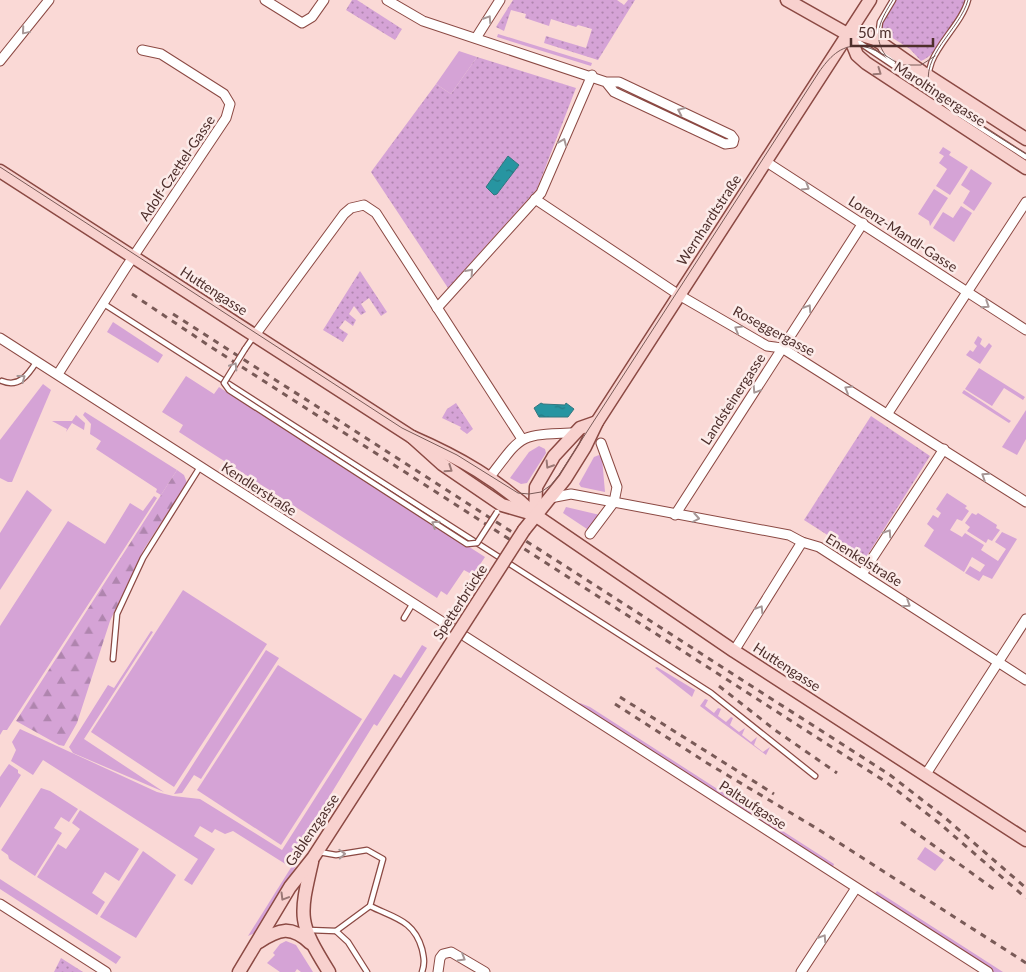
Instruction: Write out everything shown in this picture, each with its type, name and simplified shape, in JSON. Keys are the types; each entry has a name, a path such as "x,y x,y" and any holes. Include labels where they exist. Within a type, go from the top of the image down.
{"main road":[{"name":"Maroltingergasse","path":"787,0 849,35 862,35 878,41 928,76 1026,139"},
{"name":"Wernhardtstraße","path":"535,515 577,460 597,422 870,0"},
{"name":"Maroltingergasse","path":"849,35 856,54 877,72 1026,168"},
{"name":"Huttengasse","path":"0,171 412,437 459,458 509,490 535,515 734,650 1026,840"},
{"path":"535,515 536,487 554,456 573,433 580,428 597,422"},
{"name":"Huttengasse","path":"412,437 442,464 500,508 535,515"},
{"name":"Spetterbrücke","path":"411,706 535,515"},
{"name":"Gablenzgasse","path":"239,972 290,887 315,855 411,706"},
{"path":"315,855 302,907 306,930 313,947 329,972"},
{"path":"255,945 275,932 284,930 298,933 313,947"}],"street":[{"path":"0,60 49,0"},
{"path":"265,0 302,23 312,17 324,0"},
{"path":"387,0 423,20 592,75 606,82 614,92 725,144 733,143 734,139 725,132 619,82 606,82"},
{"path":"476,38 500,0"},
{"name":"Adolf-Czettel-Gasse","path":"58,374 226,118 230,104 224,94 161,54 142,50"},
{"path":"437,308 541,193 592,75"},
{"name":"Lorenz-Mandl-Gasse","path":"765,161 1026,330"},
{"name":"Roseggergasse","path":"535,200 679,295 767,346 782,348 1026,502"},
{"path":"888,414 1026,202"},
{"path":"255,335 344,214 351,208 364,206 376,213 522,439"},
{"name":"Landsteinergasse","path":"676,515 863,223"},
{"name":"Kendlerstraße","path":"0,338 504,660"},
{"path":"489,478 513,446 522,439 536,434 573,433"},
{"path":"590,534 614,502 617,487 601,443"},
{"path":"862,574 944,449"},
{"name":"Enenkelstraße","path":"549,498 571,494 784,534 819,547 1026,680"},
{"path":"734,650 802,542"},
{"path":"926,774 1026,619"},
{"name":"Paltaufgasse","path":"504,660 988,972"},
{"path":"801,972 856,888"},
{"path":"0,904 106,972"},
{"path":"438,972 440,958 443,954 451,952 485,972"}],"lane":[{"path":"893,0 878,27 878,41 884,54 896,67"},
{"path":"932,94 928,76 933,60 961,16 968,0"},
{"path":"849,35 896,67"},
{"name":"Maroltingergasse","path":"896,67 952,110 1026,158"},
{"path":"103,303 710,693 815,776"},
{"path":"255,335 224,383 229,390 467,544 478,543 500,508"},
{"path":"2,381 10,384 18,382 27,376 37,362"},
{"path":"112,659 117,614 143,558 200,467"},
{"path":"404,618 413,603"},
{"path":"306,930 336,931 370,906 384,859 367,850 357,853 315,855"},
{"path":"370,906 412,927 418,935 425,962 422,972"},
{"path":"336,931 348,942 367,972"}],"green space":[{"path":"352,0 357,0 402,29 395,40 346,10"},
{"path":"513,0 617,0 624,5 628,0 635,0 598,60 544,43 546,36 586,48 592,29 578,25 576,27 551,19 549,26 525,18 526,14 511,10 504,31 496,27"},
{"path":"896,0 965,0 948,35 934,52 921,61 910,49 880,30 884,19"},
{"path":"498,34 592,63 591,66 497,37"},
{"path":"459,51 477,57 451,94 436,84"},
{"path":"477,57 576,88 537,189 448,288 371,172 436,84 451,94"},
{"path":"943,147 951,152 949,155 968,167 950,195 936,186 947,169 939,163 944,156 939,153"},
{"path":"971,169 992,183 974,211 963,203 970,191 961,185"},
{"path":"934,189 948,198 930,226 929,221 918,214"},
{"path":"961,206 972,213 954,242 933,228 943,212 953,218"},
{"path":"360,271 387,312 381,316 369,298 361,304 366,312 361,315 354,306 349,314 356,320 353,326 345,320 339,328 348,334 343,342 323,330"},
{"path":"113,322 163,355 158,363 107,332"},
{"path":"978,336 982,339 980,344 985,348 989,343 992,346 980,364 966,355 970,350 973,352 977,346 974,343"},
{"path":"979,368 1025,397 1023,400 1004,388 992,406 965,389"},
{"path":"186,376 214,394 219,387 485,557 473,575 464,570 447,595 441,591 437,598 179,432 183,425 162,412"},
{"path":"43,384 51,390 12,482 8,482 0,478 0,440"},
{"path":"964,390 1011,421 1009,423 962,393"},
{"path":"456,403 473,429 467,434 460,429 461,427 442,418 447,409"},
{"path":"1026,410 1026,439 1017,455 1002,447"},
{"path":"85,412 177,470 161,495 156,492 157,489 96,449 101,441 90,434 91,424 83,415"},
{"path":"76,415 85,423 84,430 72,423 66,432 67,429 52,421 72,421"},
{"path":"871,416 930,456 865,559 804,520"},
{"path":"539,446 545,449 546,453 527,483 521,484 510,478 529,452"},
{"path":"599,455 602,458 605,492 581,487 579,484 594,457"},
{"path":"177,470 184,475 187,483 144,549 110,621 77,723 64,746 59,745 16,721"},
{"path":"27,490 52,510 0,590 0,533"},
{"path":"947,493 967,506 965,508 969,511 962,521 957,519 950,530 962,537 965,533 984,545 981,550 998,561 1006,549 995,542 1002,532 1017,539 992,579 983,575 979,581 965,573 970,566 980,572 985,565 972,557 964,572 924,546 934,530 927,524 933,515 938,518 941,513 936,509"},
{"path":"154,496 157,498 7,730 3,730 0,735 0,626 68,521 105,544 130,503 143,511"},
{"path":"566,507 600,515 590,531 563,513"},
{"path":"972,513 976,515 978,513 997,525 996,528 1000,530 992,541 988,539 986,543 967,531 970,527 965,523"},
{"path":"183,590 267,644 174,787 91,732"},
{"path":"151,631 153,632 84,739 164,792 73,753 69,747 108,685 114,688"},
{"path":"422,645 427,648 377,726 374,724 287,865 233,831 225,834 215,829 212,833 200,826 194,836 215,849 192,885 184,880 198,859 43,760 33,775 11,761 16,750 12,742 20,729 157,792 200,799 282,850 394,674 401,678"},
{"path":"266,650 279,658 201,779 194,775 182,793 174,794"},
{"path":"278,665 362,719 281,845 197,790"},
{"path":"657,667 695,690 692,697 655,668"},
{"path":"705,699 708,700 705,706 714,713 718,708 721,709 718,716 726,722 731,717 733,718 730,725 739,732 745,728 742,735 751,742 757,737 754,745 763,752 770,747 766,755 700,706"},
{"path":"580,703 590,707 834,864 832,869 576,704"},
{"path":"9,764 18,770 18,773 21,775 0,808 0,777"},
{"path":"41,788 50,791 78,809 69,822 61,817 54,828 62,833 35,876 9,859 8,855 1,850"},
{"path":"80,810 139,849 119,881 105,872 92,893 105,902 97,915 37,877 58,844 66,849 80,829 72,823"},
{"path":"925,847 944,860 935,871 917,859"},
{"path":"302,850 305,851 257,932 248,936"},
{"path":"143,851 176,875 136,938 100,917"},
{"path":"0,879 121,957 116,964 0,889"},
{"path":"877,891 1003,972 993,972 874,895"},
{"path":"286,941 296,945 313,972 301,972 297,969 295,972 280,972 267,963 275,955 273,953 280,944"},
{"path":"61,958 83,972 54,972"}],"water":[{"path":"508,156 519,165 497,194 494,195 486,187"},
{"path":"541,403 565,405 566,403 574,409 568,417 539,417 534,408"}],"tram line":[{"path":"886,56 878,35 879,28 893,0"},
{"path":"930,89 928,77 930,65 935,54 964,11 968,0"},
{"path":"0,167 402,428 457,455 518,493 529,494 541,492 551,485 559,475 819,72 836,53 852,46 859,46 870,48 882,54 908,71 955,108 1026,154"},
{"path":"900,65 921,65 935,56"}],"railway":[{"path":"132,294 208,345 886,782 939,823 1026,898"},
{"path":"173,314 890,775 943,816 1026,888"},
{"path":"719,686 775,730 837,773"},
{"path":"620,697 774,794"},
{"path":"615,704 707,763 816,828 1026,963"},
{"path":"901,822 998,892"}]}
